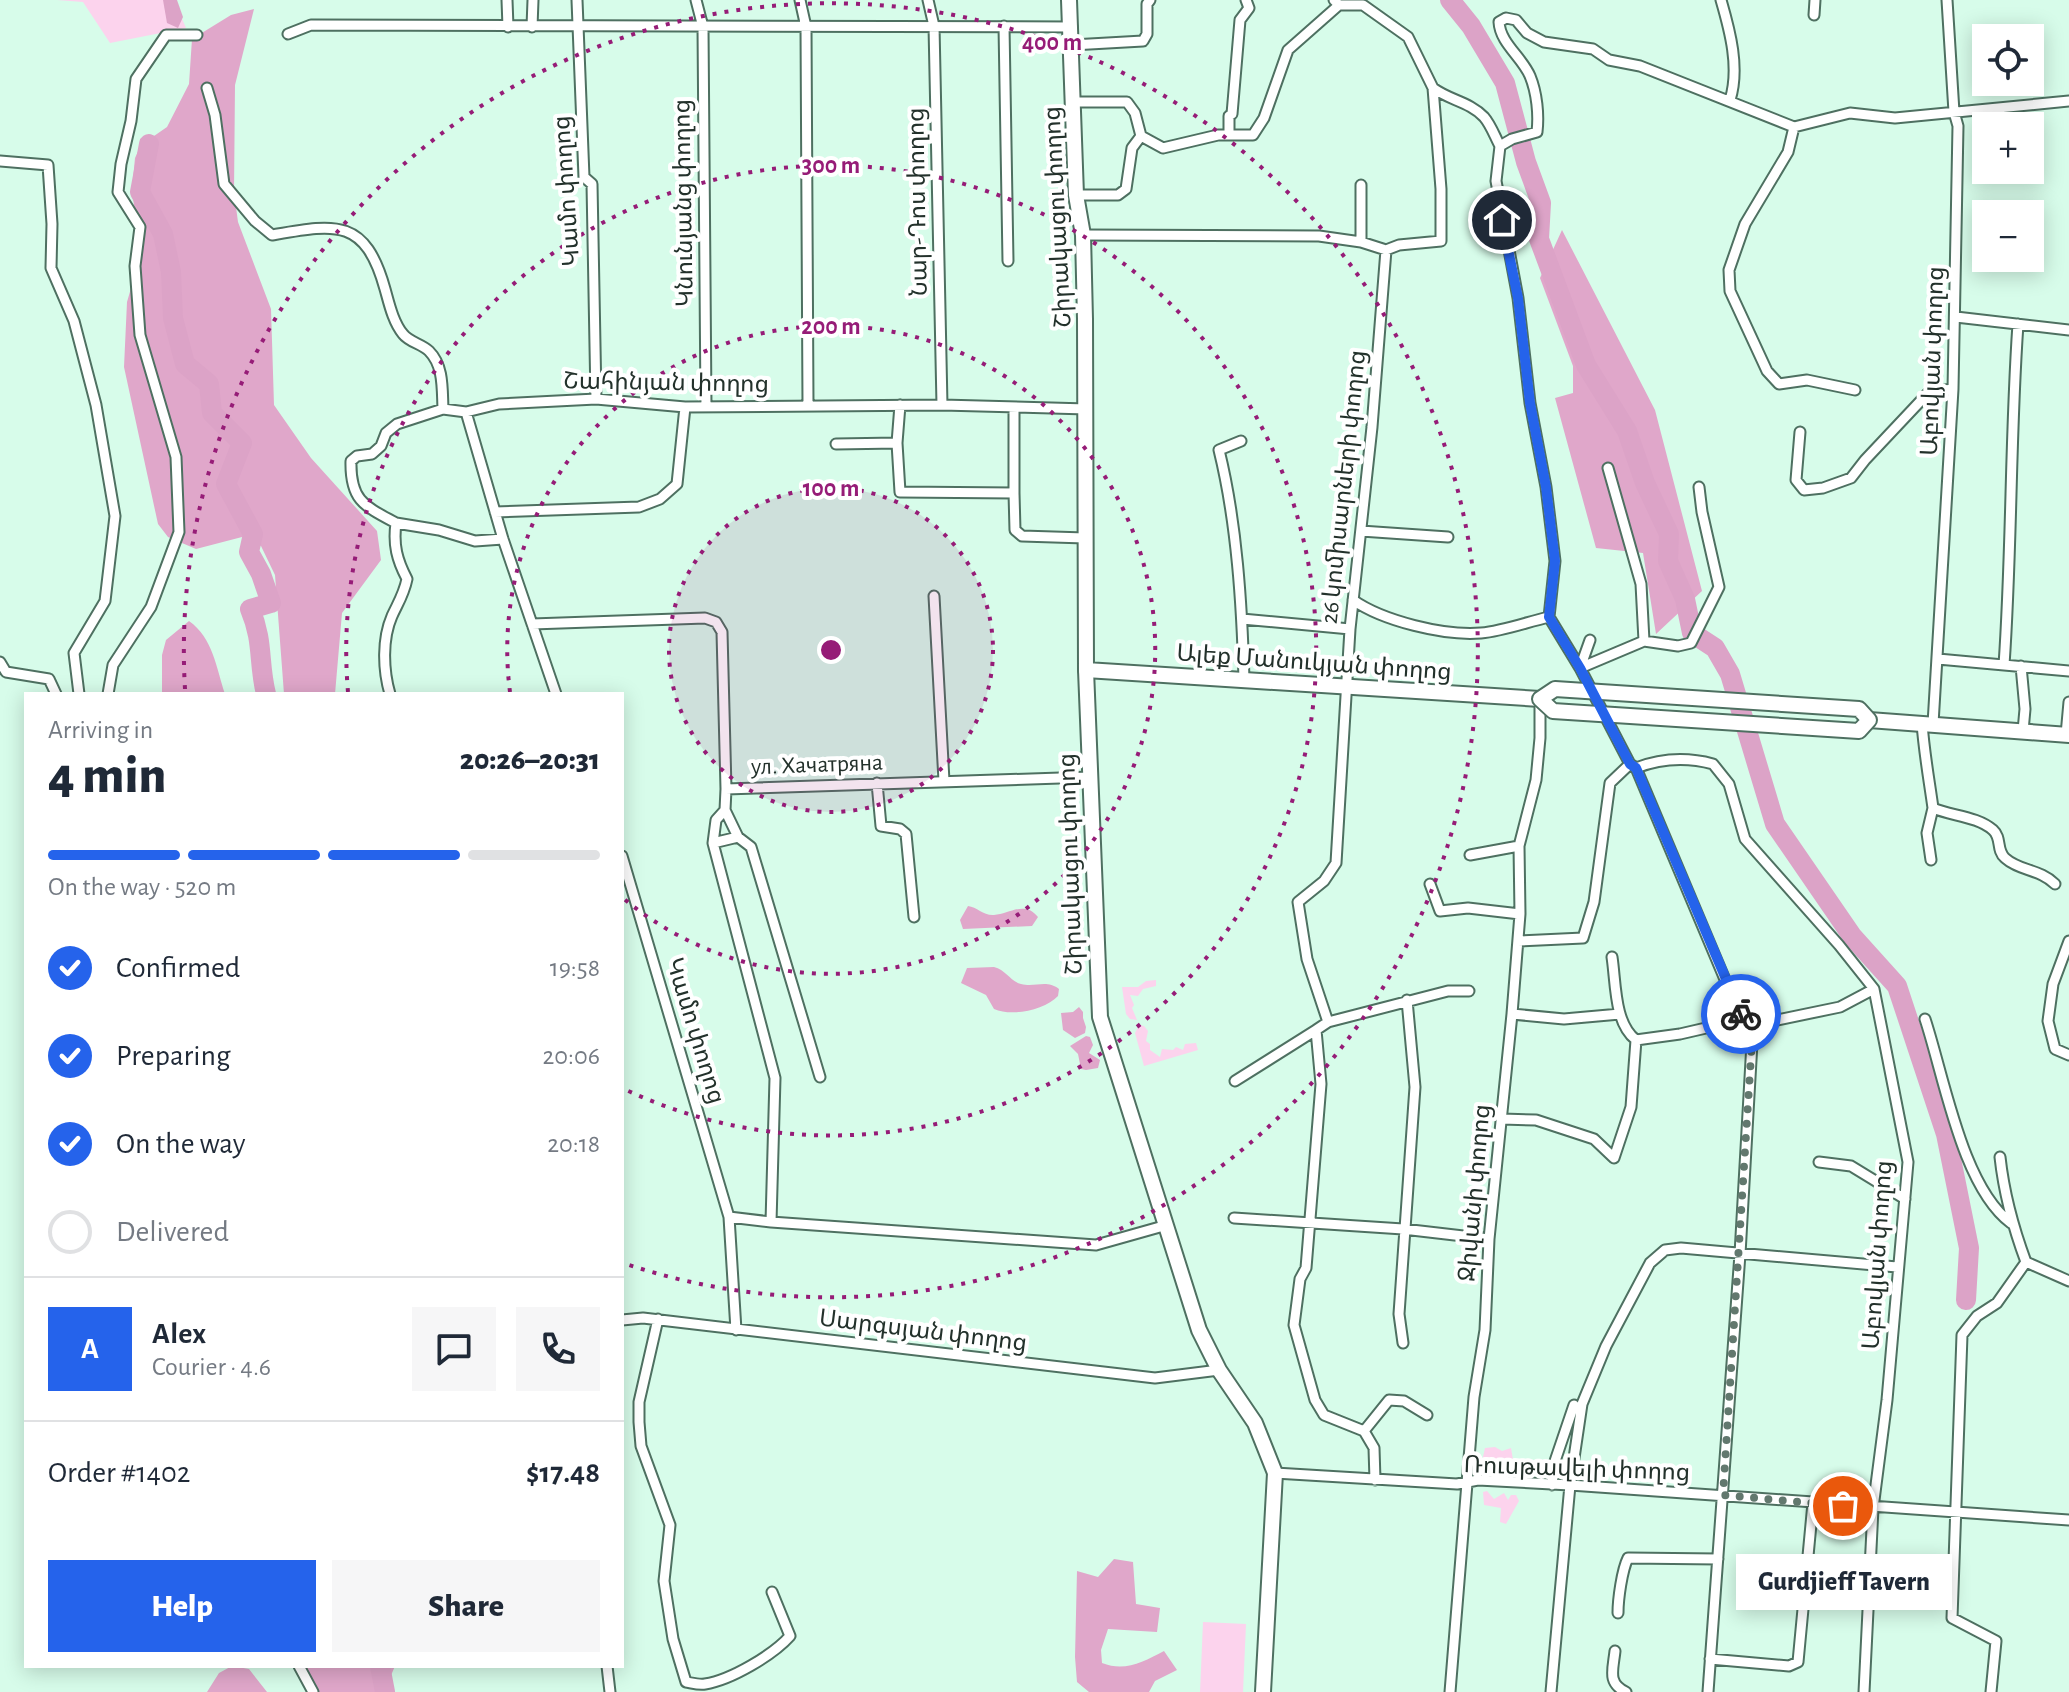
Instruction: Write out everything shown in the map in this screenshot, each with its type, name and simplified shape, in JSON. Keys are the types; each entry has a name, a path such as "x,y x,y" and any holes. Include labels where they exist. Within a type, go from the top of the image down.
{"main road":[{"name":"Շիրակացու փողոց","path":"1069,0 1076,195 1083,235 1087,409 1086,670 1100,1017 1199,1330 1219,1370 1255,1423 1275,1473 1263,1692"},
{"name":"Ալեք Մանուկյան փողոց","path":"1086,670 1540,699 1555,689 1859,709 1869,720 2068,735"},
{"name":"Ալեք Մանուկյան փողոց","path":"1540,699 1553,711 1859,731 1869,720"}],"street":[{"path":"507,0 508,27"},
{"path":"532,27 533,0"},
{"name":"Կամո փողոց","path":"577,0 584,177 592,184 596,399"},
{"name":"Կնունյանց փողոց","path":"696,0 703,27 706,406"},
{"path":"800,0 806,27 808,405"},
{"name":"Նար-Դոս փողոց","path":"928,0 934,26 942,405"},
{"path":"1072,45 1143,41 1147,34 1147,4 1150,0"},
{"path":"1229,135 1240,20 1249,8 1246,0"},
{"path":"1721,0 1731,35 1734,87 1730,100"},
{"path":"1814,15 1815,0"},
{"name":"Աբովյան փողոց","path":"1931,860 1927,833 1933,808 1924,760 1938,659 1956,317 1958,126 1954,112 1947,0"},
{"path":"1074,102 1127,102 1135,113 1141,136 1163,148 1197,139 1253,135 1264,118 1288,50 1337,2 1363,5 1408,37 1433,88 1441,189 1441,241 1399,245 1386,250 1361,242 1319,236 1083,235"},
{"path":"1500,146 1537,132 1536,100 1530,76 1500,32 1499,22 1506,18 1516,20 1527,33 1544,42 1593,49 1609,60 1640,66 1794,127 1850,113 1895,118 2069,101"},
{"path":"288,34 311,25 1072,27"},
{"path":"1004,26 1008,261"},
{"path":"108,692 113,665 151,607 179,532 176,457 140,335 135,266 140,227 118,192 121,164 136,79 166,35 197,35"},
{"path":"207,88 215,115 224,184 255,221 272,235 342,228 359,238 382,277 393,315 404,336 429,350 440,367 443,409"},
{"path":"1433,88 1472,107 1486,119 1500,146 1496,165 1502,220 1518,298 1530,403 1546,487 1555,561 1549,617 1633,766 1737,1008 1749,1022 1740,1254 1708,1692"},
{"path":"1794,127 1788,152 1745,224 1729,270 1730,291 1767,371 1779,384 1807,380 1855,390"},
{"path":"1076,195 1118,195 1126,189 1132,148 1141,136"},
{"path":"0,161 48,165 51,268 74,321 96,405 115,516 105,601 74,653 79,692"},
{"path":"1361,185 1361,242"},
{"name":"26 կոմիսարների փողոց","path":"1328,1022 1307,959 1298,902 1324,881 1336,863 1350,629 1372,427 1386,250"},
{"path":"1956,317 2069,330"},
{"path":"2004,665 2010,575 2012,410 2018,324"},
{"path":"1800,432 1796,480 1804,490 1823,488 1851,478 1929,392 1953,389"},
{"name":"Շահինյան փողոց","path":"396,523 358,500 350,481 351,461 357,456 372,454 381,446 386,433 397,424 443,409 466,412 499,404 596,399 685,407 942,405 1087,409"},
{"path":"900,405 897,443 900,492 1014,493"},
{"path":"495,512 639,507 660,499 677,484 685,407"},
{"path":"1014,407 1015,530 1022,536 1085,538"},
{"path":"466,412 503,539 555,692"},
{"path":"1241,441 1219,450 1225,474 1242,619 1244,680"},
{"path":"836,444 897,443"},
{"path":"1608,468 1641,584 1644,641"},
{"path":"1580,668 1644,641 1678,646 1691,643 1719,587 1699,487"},
{"path":"390,692 385,646 391,617 403,598 407,579 398,562 394,540 396,523 439,530 475,541 503,539"},
{"path":"1361,531 1448,537"},
{"path":"934,596 944,781"},
{"path":"1353,600 1365,609 1445,631 1481,633 1549,617"},
{"name":"ул. Хачатряна","path":"532,624 705,618 716,622 722,632 726,789 1090,777"},
{"path":"1242,619 1350,629"},
{"path":"1580,668 1590,640"},
{"path":"1938,659 2069,671"},
{"path":"0,662 6,672 49,679 55,692"},
{"path":"2021,666 2025,709 2023,731"},
{"name":"Ջիվանի փողոց","path":"1450,1692 1474,1397 1485,1330 1489,1239 1518,941 1519,846 1536,780 1540,699"},
{"path":"2068,735 2069,702"},
{"name":"Աբովյան փողոց","path":"1633,766 1680,758 1713,764 1729,784 1745,839 1874,989 1908,1162 1887,1400 1873,1508 1864,1692"},
{"path":"1518,941 1583,938 1594,902 1610,783 1633,766"},
{"path":"877,783 881,826 900,829 906,834 914,917"},
{"path":"726,789 725,810 738,837 751,847 820,1077"},
{"path":"1933,808 1992,829 1997,835 1998,848 2006,859 2046,875 2055,884"},
{"path":"725,810 716,820 713,843 775,1078 771,1222"},
{"path":"713,843 738,837"},
{"path":"1470,855 1519,846"},
{"name":"Կամո փողոց","path":"624,863 729,1217 736,1330"},
{"path":"1430,884 1440,911 1468,908 1520,914"},
{"path":"2069,941 2053,984 2048,1021 2055,1049 2069,1055"},
{"path":"1612,957 1620,1014 1631,1037 1636,1040 1840,1007 1874,989"},
{"path":"1235,1081 1328,1022 1407,1000 1448,991 1469,991"},
{"path":"1403,1343 1399,1314 1415,1087 1407,1000"},
{"path":"1512,1014 1564,1019 1620,1014"},
{"path":"1925,1019 1964,1152 1997,1209 2011,1223"},
{"path":"1316,1030 1321,1084 1311,1222 1306,1268 1300,1279 1294,1325 1315,1400 1324,1415 1364,1431 1374,1448 1375,1480"},
{"path":"1502,1119 1536,1120 1594,1139 1614,1158 1631,1107 1636,1040"},
{"path":"2000,1157 2011,1223 2026,1262 2069,1281"},
{"path":"1819,1162 1851,1166 1905,1199"},
{"path":"729,1217 1096,1245 1167,1225"},
{"path":"1234,1218 1403,1229 1489,1239"},
{"path":"1551,1692 1570,1485 1582,1404 1624,1311 1650,1263 1665,1250 1681,1248 1897,1267"},
{"path":"1991,1692 1996,1641 1952,1618 1962,1335 1977,1316 1997,1303 2026,1262"},
{"path":"658,1319 639,1402 639,1422 641,1446 670,1525 664,1581 673,1639 686,1682 704,1685 733,1674 778,1650 790,1636 772,1592"},
{"name":"Սարգսյան փողոց","path":"624,1320 658,1319 1155,1378 1219,1370"},
{"path":"1364,1431 1389,1400 1404,1401 1427,1415"},
{"path":"1552,1485 1554,1464 1574,1405"},
{"name":"Ռուսթավելի փողոց","path":"1275,1473 1457,1484 1468,1481 1570,1485 2069,1520"},
{"path":"1710,1659 1789,1666 1798,1662 1813,1503"},
{"path":"1618,1613 1620,1588 1628,1558 1718,1559"},
{"path":"1615,1651 1612,1679 1618,1688 1626,1692"},
{"path":"300,1668 313,1692"},
{"path":"607,1668 610,1692"}],"shaded area":[{"path":"57,0 174,0 186,28 110,43 83,2"},
{"path":"163,0 177,0 183,17 178,28 167,23"},
{"path":"254,9 235,85 234,192 238,222 271,309 274,405 311,458 377,531 381,560 342,613 335,692 284,692 275,575 261,546 242,537 196,549 168,537 158,524 124,367 127,302 140,257 132,189 135,158 141,145 167,127 189,84 192,39 231,15"},
{"path":"1562,230 1655,410 1702,591 1656,634 1643,553 1596,548 1555,398 1573,393 1573,366 1540,278"},
{"path":"189,621 197,628 209,644 224,692 162,692 162,655 166,640"},
{"path":"968,906 990,915 1028,909 1038,917 1032,926 963,929 960,920"},
{"path":"994,967 1021,984 1054,986 1059,989 1058,996 1028,1011 994,1009 986,995 961,983 967,968"},
{"path":"1156,980 1156,986 1143,989 1138,996 1130,995 1137,1020 1130,1019 1126,1014 1122,987 1138,987 1146,981"},
{"path":"1079,1007 1086,1027 1085,1033 1075,1038 1063,1030 1061,1013 1073,1012"},
{"path":"1139,1025 1148,1031 1146,1041 1150,1044 1150,1050 1160,1057 1162,1049 1173,1050 1176,1047 1183,1050 1185,1044 1196,1043 1198,1050 1144,1066 1135,1033"},
{"path":"1086,1036 1090,1037 1093,1045 1089,1053 1100,1060 1098,1068 1081,1069 1078,1054 1070,1046"},
{"path":"1495,1447 1502,1451 1511,1448 1516,1477 1479,1474 1485,1448"},
{"path":"1487,1491 1494,1499 1504,1493 1508,1500 1511,1495 1516,1495 1519,1501 1506,1524 1500,1522 1501,1508 1484,1505 1483,1492"},
{"path":"1114,1559 1133,1562 1136,1604 1160,1608 1157,1632 1108,1629 1101,1650 1102,1663 1126,1666 1164,1651 1177,1670 1155,1681 1149,1692 1089,1692 1077,1682 1077,1571 1098,1577"},
{"path":"1203,1622 1246,1624 1243,1692 1200,1692"},
{"path":"228,1668 249,1669 267,1692 207,1692 219,1673"},
{"path":"305,1668 394,1668 384,1692 316,1692"}],"waterway":[{"path":"1450,0 1471,26 1505,83 1526,162 1541,203 1539,239 1586,365 1627,431 1645,483 1669,534 1668,561 1685,599 1692,633 1715,648 1730,674 1775,824 1852,936 1897,986 1946,1134 1969,1248 1966,1300"},
{"path":"149,144 140,192 163,234 171,272 173,318 185,364 209,384 212,413 242,443 226,484 253,534 249,552 271,603 250,609 257,632 266,692"},
{"path":"380,1668 385,1692"}],"way so far":[{"path":"1741,1014 1753,1025 1723,1495 1843,1506"}],"place":[{"name":"Gurdjieff Tavern","path":"1843,1506"}],"route":[{"path":"1502,220 1518,298 1530,403 1546,487 1555,561 1549,617 1580,668 1630,764 1636,768 1741,1014"}]}
